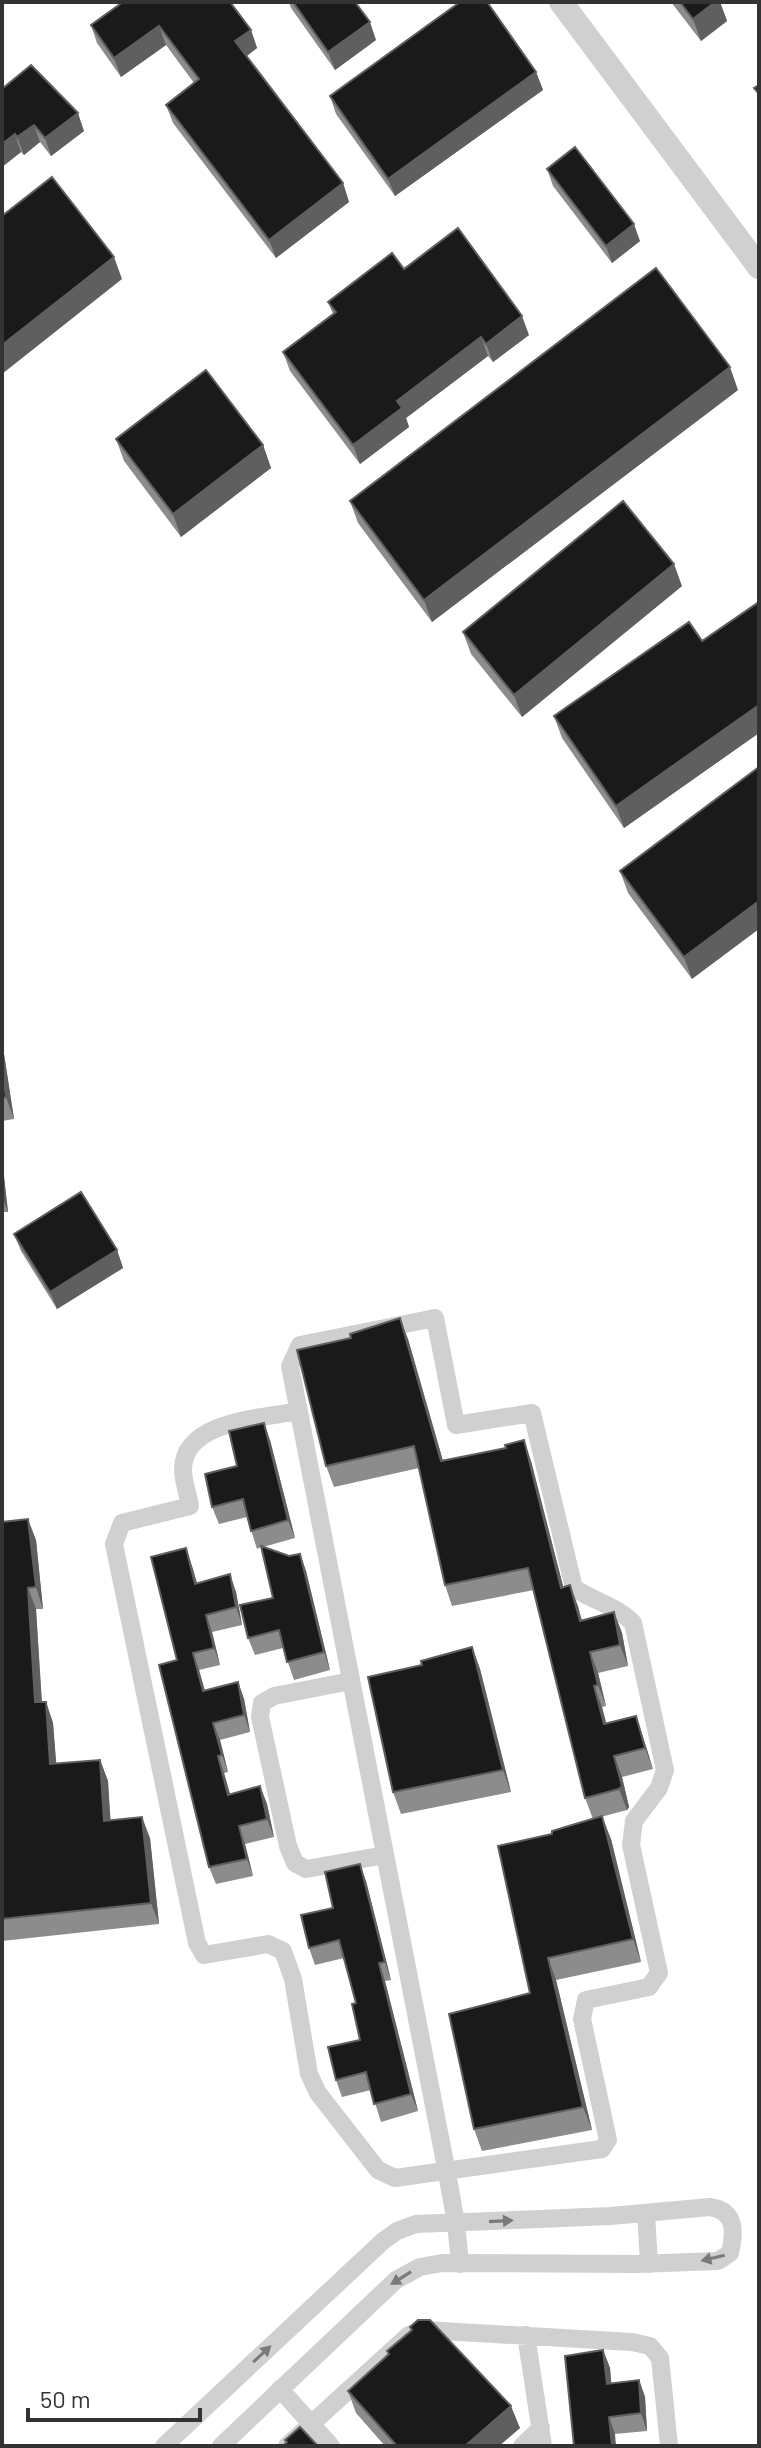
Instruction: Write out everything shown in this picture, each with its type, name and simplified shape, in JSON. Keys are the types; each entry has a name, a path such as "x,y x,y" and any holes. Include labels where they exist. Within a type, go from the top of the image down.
{"street":[{"path":"561,2 759,267"},
{"path":"299,1411 212,1428 199,1437 189,1449 183,1467 190,1506 122,1523 114,1544 197,1943 204,1955 268,1944 283,1951 293,1979 309,2074 318,2093 378,2170 395,2178 447,2173 602,2149 608,2140 582,2019 586,2000 649,1987 659,1973 631,1845 634,1821 659,1788 665,1770 633,1623 624,1613 574,1588 532,1413 456,1425 435,1318 300,1345 290,1366 299,1411 351,1681 447,2173 460,2264"},
{"path":"351,1681 274,1696 262,1703 260,1717 288,1846 295,1863 306,1869 385,1855"},
{"path":"164,2446 397,2231 416,2224 710,2207 722,2209 730,2218 734,2235 730,2253 718,2261 420,2267 396,2280 221,2446"},
{"path":"646,2213 649,2264"},
{"path":"287,2446 409,2335 425,2330 632,2342 650,2346 660,2358 669,2446"},
{"path":"522,2446 542,2437 526,2335"},
{"path":"280,2389 331,2446"}],"building":[{"path":"123,2 230,2 251,30 235,41 343,183 269,240 166,105 199,79 159,26 114,58 91,25"},
{"path":"293,2 355,2 370,22 328,52"},
{"path":"460,2 487,2 536,72 388,179 330,96"},
{"path":"680,2 715,2 693,19"},
{"path":"31,65 78,113 45,138 34,125 2,144 2,89"},
{"path":"575,147 634,224 606,246 547,169"},
{"path":"52,177 114,257 2,345 2,216"},
{"path":"458,228 522,316 486,344 481,337 397,401 402,408 353,445 283,352 336,312 328,302 392,253 404,269"},
{"path":"656,268 730,367 424,600 350,501"},
{"path":"206,370 263,445 173,514 116,439"},
{"path":"623,501 674,564 514,695 463,632"},
{"path":"759,602 759,705 616,806 554,716 689,622 702,641"},
{"path":"759,767 759,901 684,957 620,871"},
{"path":"2,1069 6,1097 2,1098"},
{"path":"81,1192 117,1250 50,1292 14,1234"},
{"path":"400,1318 441,1461 506,1448 505,1445 524,1440 561,1588 570,1585 580,1621 614,1612 620,1645 590,1652 598,1685 594,1686 604,1724 636,1716 645,1748 614,1756 622,1786 619,1789 585,1798 528,1568 445,1585 414,1446 326,1466 297,1350 351,1338 350,1334"},
{"path":"264,1423 288,1520 251,1531 243,1499 212,1507 205,1474 237,1466 229,1431"},
{"path":"28,1519 36,1587 28,1588 35,1702 46,1702 50,1764 100,1760 104,1821 142,1817 151,1903 2,1919 2,1522"},
{"path":"261,1546 289,1556 300,1554 324,1652 287,1662 279,1630 248,1638 240,1605 273,1598"},
{"path":"186,1548 195,1584 230,1574 236,1607 206,1615 214,1648 193,1653 203,1691 238,1682 244,1715 213,1723 222,1755 218,1756 228,1795 260,1786 267,1819 239,1826 247,1859 209,1867 159,1665 177,1660 151,1557"},
{"path":"472,1647 503,1770 393,1792 368,1677 422,1665 421,1661"},
{"path":"602,1816 633,1939 548,1958 583,2107 474,2129 449,2014 530,1993 498,1846 552,1834 552,1831"},
{"path":"360,1864 385,1962 379,1963 411,2094 374,2104 366,2072 336,2080 328,2047 360,2040 352,2004 356,2003 339,1940 309,1948 301,1915 333,1908 325,1872"},
{"path":"418,2320 430,2320 511,2406 465,2446 397,2446 348,2391 389,2354 387,2351 412,2330 410,2327"},
{"path":"603,2350 607,2384 639,2380 641,2413 609,2417 612,2446 574,2446 565,2356"},
{"path":"300,2427 318,2446 283,2446 287,2442 285,2440"}]}
